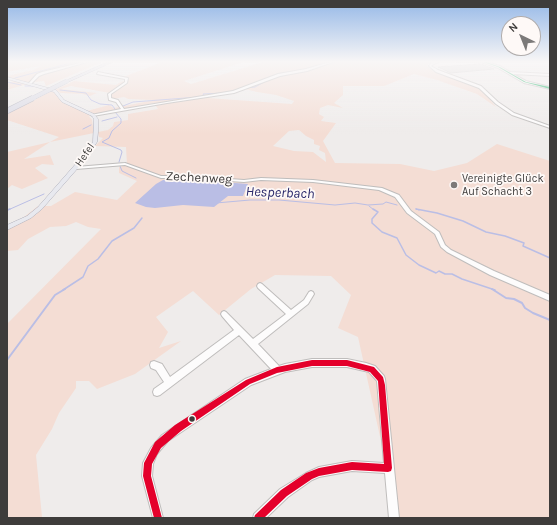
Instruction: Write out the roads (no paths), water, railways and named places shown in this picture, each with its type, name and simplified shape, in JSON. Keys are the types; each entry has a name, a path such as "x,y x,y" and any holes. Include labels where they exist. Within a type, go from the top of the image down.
{"highway":[{"path":"7,107 54,86"},
{"path":"7,111 55,86"}],"main road":[{"path":"39,86 54,90 63,101 93,115"},
{"name":"Hefel","path":"7,228 29,217 40,208 76,168 96,138 96,119 93,115"}],"street":[{"path":"121,86 109,94 110,99 116,101 123,109"},
{"path":"93,115 234,92 251,86"},
{"path":"476,86 480,87 497,103 513,114 550,127"},
{"path":"540,86 550,88"},
{"name":"Zechenweg","path":"76,168 125,164 161,177 187,177 244,181 261,179 313,181 380,189 397,196 409,212 437,233 443,246 449,251 492,273 550,298"},
{"path":"260,286 291,314"},
{"path":"252,344 306,302 311,294"},
{"path":"224,314 276,370"},
{"path":"157,392 240,330"},
{"path":"158,518 147,476 148,463 154,451 165,438 248,382 276,370 312,363 347,363 372,369 381,379 388,468 394,518"},
{"path":"154,364 159,367 169,382"},
{"path":"258,518 284,493 309,476 319,472 352,466 388,468"}],"water":[{"path":"175,179 248,184 243,196 228,196 214,207 183,205 155,208 146,207 135,203 156,184 163,180"}],"waterway":[{"name":"Hesperbach","path":"25,86 34,86"},
{"path":"244,88 258,86"},
{"name":"Hesperbach","path":"60,90 86,93 91,100 100,104 112,105 115,109"},
{"path":"204,96 203,94 223,93 237,90"},
{"path":"123,106 133,102 199,97"},
{"name":"Hesperbach","path":"115,112 121,119 121,123 112,131 109,138 102,142 121,150 122,152 119,162"},
{"path":"102,121 117,117"},
{"path":"83,129 91,125"},
{"name":"Hesperbach","path":"120,166 122,171 136,178"},
{"path":"8,210 44,194"},
{"name":"Hesperbach","path":"216,203 250,200 279,200 335,205 355,203 368,205 383,204 386,202 397,205"},
{"name":"Hesperbach","path":"369,206 374,210"},
{"path":"373,209 378,212 372,219 372,223 382,232 397,238 406,255 419,265 436,273 439,271 445,274 452,274 492,289"},
{"name":"Hesperbach","path":"419,210 416,209 437,213 463,221 486,232 505,236 524,243 523,246 550,258"},
{"path":"63,290 83,277 88,266 98,259 112,241 134,228 142,218"},
{"path":"7,360 55,295 65,289"},
{"path":"492,289 506,298 514,299 522,303 525,308 533,313 550,320"}],"place":[{"name":"Vereinigte Glück Auf Schacht 3","path":"454,185"}]}
